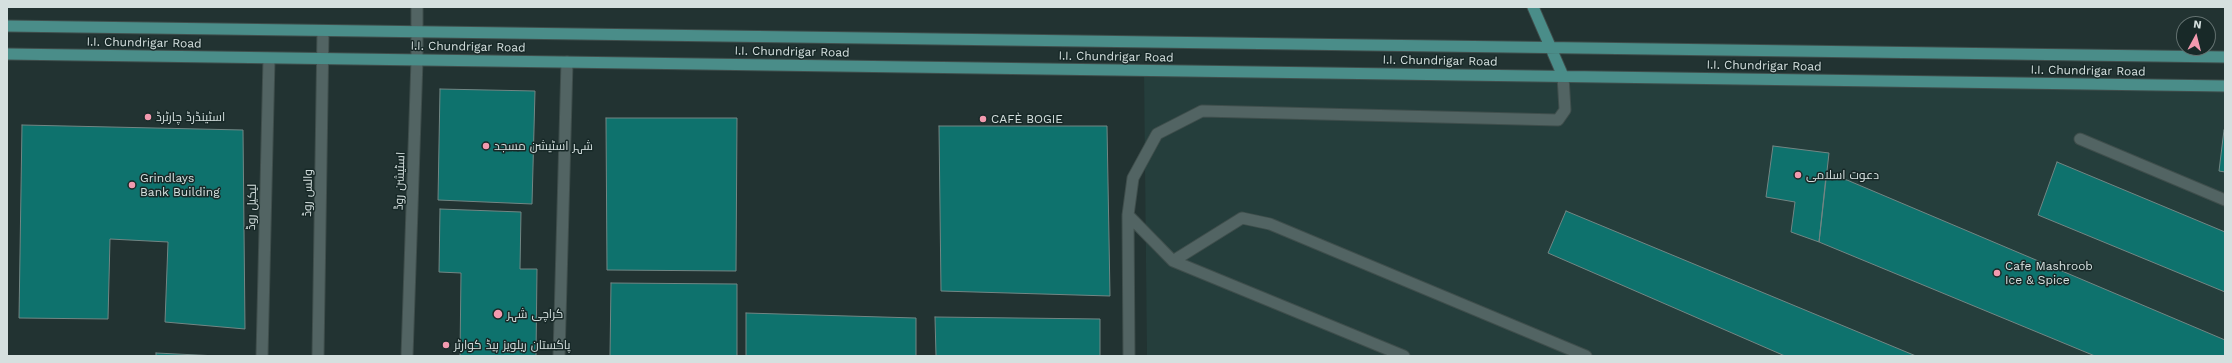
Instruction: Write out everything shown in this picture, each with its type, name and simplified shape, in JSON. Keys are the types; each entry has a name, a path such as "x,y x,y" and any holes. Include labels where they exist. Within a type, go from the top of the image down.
{"main road":[{"path":"1533,7 1563,76"},
{"name":"I.I. Chundrigar Road","path":"7,26 2225,57"},
{"name":"I.I. Chundrigar Road","path":"7,54 269,59 323,58 2225,86"}],"street":[{"name":"اسٹیشن روڈ","path":"407,356 417,7"},
{"name":"والس روڈ","path":"318,356 323,31"},
{"name":"لیکیل روڈ","path":"262,356 269,59"},
{"path":"559,356 567,62"},
{"path":"1129,356 1128,215 1133,178 1157,134 1202,111 1558,120 1565,110 1563,76"},
{"path":"2080,139 2225,200"},
{"path":"1128,215 1173,261 1404,356"},
{"path":"1173,261 1242,218 1270,224 1586,356"}],"shaded area":[{"path":"1144,70 2225,86 2225,356 1147,356"}],"building":[{"name":"شہر اسٹیشن مسجد","path":"440,89 535,91 532,204 438,200"},
{"path":"606,118 737,118 736,271 607,270"},
{"name":"Grindlays Bank Building","path":"22,125 243,130 245,329 165,322 168,242 110,239 108,319 19,318"},
{"path":"939,126 1107,126 1110,296 941,291"},
{"path":"2225,130 2225,172 2219,171"},
{"name":"دعوت اسلامی","path":"1773,146 1829,153 1819,242 1791,232 1795,202 1766,197"},
{"path":"2057,162 2225,232 2225,292 2038,215"},
{"path":"1826,176 1847,180 2225,340 2225,356 2095,356 1819,242"},
{"name":"کراچی شہر","path":"440,209 521,212 520,269 537,269 536,356 460,356 461,273 439,272"},
{"path":"1566,211 1916,356 1785,356 1548,253"},
{"path":"611,283 737,284 737,356 610,356"},
{"path":"746,313 916,318 916,356 746,356"},
{"path":"935,317 1100,319 1100,356 936,356"},
{"path":"156,353 218,356 156,356"}],"place":[{"name":"اسٹینڈرڈ چارٹرڈ","path":"148,117"},
{"name":"CAFÈ BOGIE","path":"983,119"},
{"name":"شہر اسٹیشن مسجد","path":"486,146"},
{"name":"دعوت اسلامی","path":"1798,175"},
{"name":"Grindlays Bank Building","path":"132,185"},
{"name":"Cafe Mashroob Ice & Spice","path":"1997,273"},
{"name":"کراچی شہر","path":"498,314"},
{"name":"پاکستان ریلویز ہیڈ کوارٹر","path":"446,345"}]}
